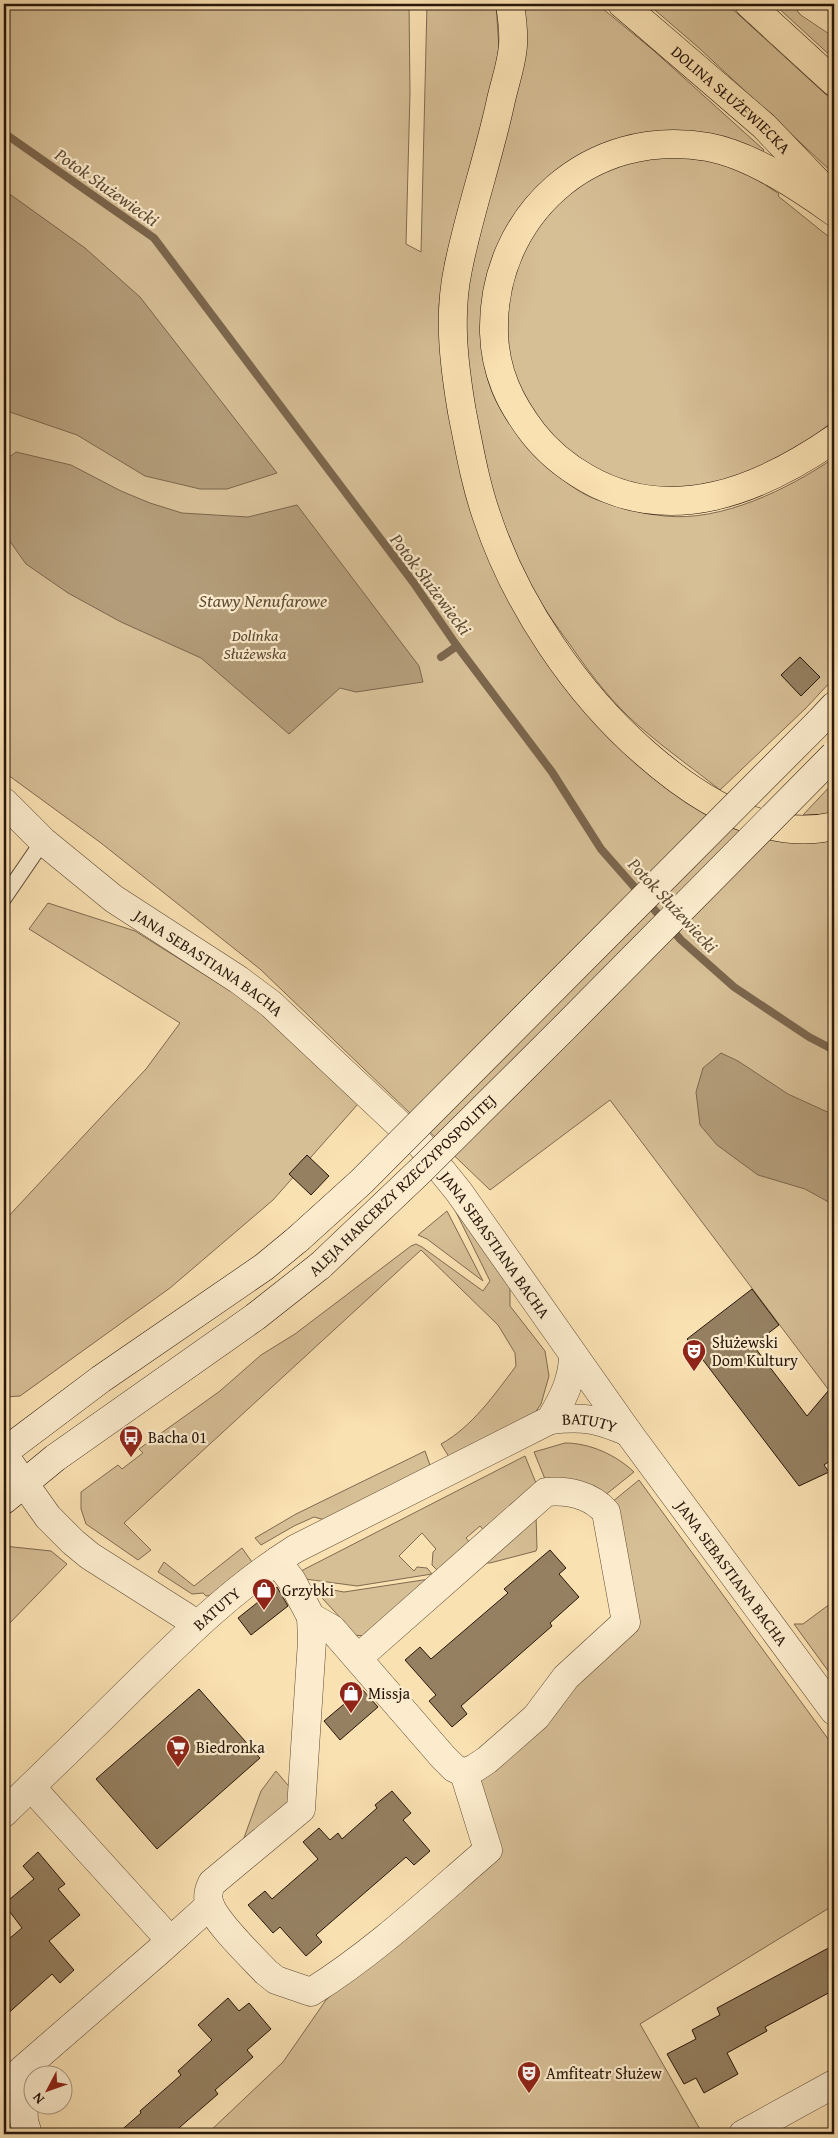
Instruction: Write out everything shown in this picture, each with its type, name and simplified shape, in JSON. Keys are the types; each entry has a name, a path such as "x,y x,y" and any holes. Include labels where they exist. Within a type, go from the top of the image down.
{"main road":[{"path":"510,4 513,46 494,134 458,270 453,308 455,364 463,417 479,492 496,541 509,572 529,608 577,679 608,718 660,766 701,796 725,809 761,823 813,830 834,826"},
{"name":"DOLINA SŁUŻEWIECKA","path":"622,4 764,126 834,199"},
{"path":"749,4 834,82"},
{"path":"810,4 834,20"},
{"path":"834,212 816,198 765,170 737,156 710,148 685,144 660,144 609,155 582,169 556,187 544,197 525,221 507,255 502,271 495,307 494,335 499,371 509,398 538,439 557,458 577,473 611,490 629,496 667,501 687,501 727,494 773,475 834,439"}],"street":[{"name":"ALEJA HARCERZY RZECZYPOSPOLITEJ","path":"4,1453 101,1379 264,1267 298,1239 368,1176 826,714"},
{"name":"ALEJA HARCERZY RZECZYPOSPOLITEJ","path":"4,1500 56,1458 255,1317 321,1265 414,1177 658,934 834,755"},
{"name":"JANA SEBASTIANA BACHA","path":"4,802 43,841 114,900 239,980 271,1004 421,1145 459,1192 628,1432 834,1711"},
{"name":"BATUTY","path":"550,1420 560,1403 571,1376 573,1355"},
{"name":"BATUTY","path":"4,1813 196,1626 242,1586 277,1561 405,1492 550,1420 570,1417 590,1418 628,1432"},
{"path":"4,1453 48,1517 73,1542 90,1556 186,1617 196,1626"},
{"path":"358,1658 546,1492 562,1491 586,1497 600,1505 606,1512 609,1523 626,1622 566,1677 536,1717 487,1760 464,1773"},
{"path":"277,1561 292,1581 311,1617 312,1641 301,1809 212,1883 209,1897 213,1913 266,1972 276,1980 311,1992 327,1982 404,1922 488,1850 464,1773 454,1768 443,1758 332,1629 311,1617"},
{"path":"31,1787 170,1940"},
{"path":"28,2134 24,2121 22,2070 170,1940 209,1897"},
{"path":"743,2134 834,2084"}],"lane":[{"path":"4,898 43,841"}],"green space":[{"name":"Dolinka Służewska","path":"4,4 409,4 410,93 406,244 421,252 427,4 496,4 499,48 493,80 445,263 439,305 441,350 553,666 756,837 811,843 834,837 834,1397 610,1100 490,1190 260,969 101,843 4,772"},
{"path":"522,4 597,4 653,50 764,150 760,154 723,138 545,181 516,212 498,242 485,283 482,305 482,348 485,369 491,389 501,410 522,440 546,465 569,484 595,499 630,510 657,515 687,517 709,514 754,501 775,492 834,458 834,678 806,708 720,790 630,718 586,668 547,612 526,576 498,507 487,471 472,397 468,360 466,285"},
{"path":"648,4 727,4 834,102 834,174 699,48"},
{"path":"774,4 791,4 834,33 834,59"},
{"path":"675,156 715,162 758,180 779,194 778,196 834,241 834,420 816,435 768,463 727,481 676,492 609,478 568,452 549,432 525,400 510,364 505,314 518,261 532,236 561,199 595,176 633,161"},
{"path":"834,782 834,814 803,815"},
{"path":"48,903 135,931 264,1012 358,1104 273,1200 170,1288 20,1396 4,1397 4,1221 146,1069 180,1023 29,929"},
{"path":"452,1204 510,1286 510,1306 545,1351 549,1376 541,1404 532,1417 449,1457 441,1444 463,1429 491,1399 516,1366 515,1353 498,1325 421,1250 124,1523 151,1550 138,1560 86,1524 81,1509 81,1492 118,1465 122,1469 143,1453 139,1449 220,1391 261,1355 295,1334 411,1246 416,1244 422,1247 483,1291 490,1281"},
{"path":"447,1211 483,1281 427,1239 418,1235"},
{"path":"565,1443 584,1445 602,1451 619,1460 634,1472 604,1496 547,1484 534,1452"},
{"path":"425,1451 431,1468 325,1520 314,1517 261,1545 255,1538 296,1514"},
{"path":"525,1456 538,1488 488,1535 480,1526 466,1538 473,1547 442,1575 432,1565 433,1552 436,1549 422,1533 399,1556 414,1571 417,1567 427,1568 432,1574 357,1586 305,1579 301,1571"},
{"path":"639,1480 834,1747 834,1905 640,2024 701,2131 699,2134 207,2134 283,2062 326,2000 493,1848 464,1775 633,1622 612,1502"},
{"path":"536,1515 536,1551 485,1563"},
{"path":"4,1546 51,1551 67,1564 4,1629"},
{"path":"242,1548 252,1562 213,1595 206,1596 203,1593 192,1594 158,1572 164,1562 194,1586"},
{"path":"436,1578 367,1636 350,1635 346,1624 311,1586 344,1592"},
{"path":"834,1601 834,1679 794,1624 803,1624"},
{"path":"276,1771 292,1790 292,1801 241,1846 261,1791"}],"water":[{"path":"4,190 85,248 140,297 277,473 227,489 200,489 145,476 77,435 4,410"},
{"name":"Stawy Nenufarowe","path":"16,452 71,465 121,491 182,513 248,517 297,505 419,666 423,682 356,692 340,688 289,734 201,658 121,622 68,593 26,564 4,533 4,461"},
{"path":"721,1053 738,1061 788,1094 834,1115 834,1205 805,1189 758,1175 717,1145 700,1125 696,1092 703,1068"}],"building":[{"path":"800,657 820,677 801,696 781,675"},
{"path":"307,1155 329,1176 311,1195 289,1174"},
{"path":"752,1289 779,1325 753,1345 807,1416 834,1384 834,1458 824,1465 829,1472 799,1486 687,1339"},
{"path":"550,1550 566,1568 559,1574 579,1597 550,1623 552,1626 461,1706 467,1714 452,1727 429,1701 436,1695 405,1660 420,1647 431,1659 508,1593 504,1589"},
{"name":"Grzybki","path":"277,1587 288,1606 251,1635 238,1618"},
{"name":"Biedronka","path":"199,1689 260,1758 157,1849 96,1779"},
{"name":"Missja","path":"362,1689 378,1707 340,1740 324,1721"},
{"path":"392,1791 411,1813 403,1820 430,1851 414,1865 406,1857 316,1935 322,1942 306,1956 280,1927 273,1933 248,1905 265,1891 272,1899 318,1859 303,1842 319,1828 330,1840 338,1833 342,1839 377,1808 375,1805"},
{"path":"38,1852 65,1884 58,1889 80,1915 49,1941 74,1970 60,1983 52,1974 4,2017 4,1943 22,1928 4,1904 34,1879 23,1866"},
{"path":"834,1945 834,1990 765,2027 767,2031 727,2053 738,2074 704,2093 696,2078 684,2084 667,2054 696,2039 692,2030 720,2015 717,2008"},
{"path":"228,1998 239,2011 249,2003 271,2029 247,2050 253,2057 215,2090 218,2094 172,2134 117,2134 181,2075 178,2071 212,2040 198,2025"}],"waterway":[{"name":"Potok Służewiecki","path":"4,133 154,238 413,582 457,646 552,772 601,849 681,940 734,987 809,1037 834,1050"},
{"path":"441,657 457,646"}],"place":[{"name":"Służewski Dom Kultury","path":"694,1372"},
{"name":"Bacha 01","path":"131,1458"},
{"name":"Grzybki","path":"264,1611"},
{"name":"Missja","path":"351,1714"},
{"name":"Biedronka","path":"178,1768"},
{"name":"Amfiteatr Służew","path":"529,2094"}]}
